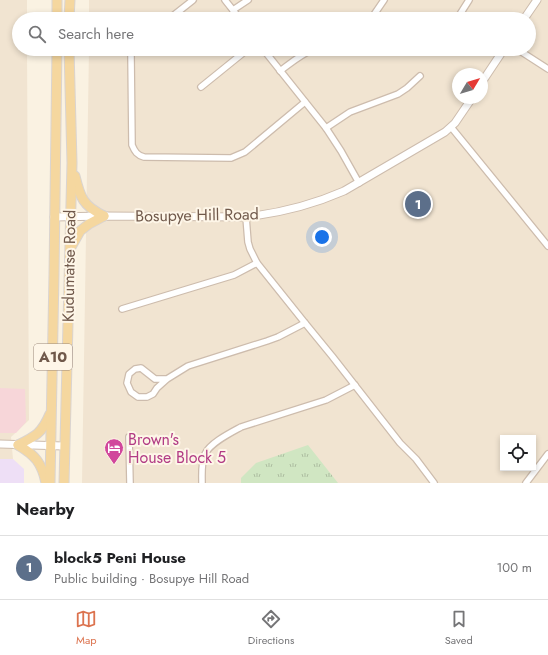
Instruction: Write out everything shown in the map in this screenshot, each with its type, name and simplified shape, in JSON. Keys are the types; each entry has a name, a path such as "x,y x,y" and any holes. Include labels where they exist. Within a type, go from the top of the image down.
{"main road":[{"path":"57,0 57,12"},
{"path":"69,12 70,0"},
{"name":"Kudumatse Road","path":"50,483 56,56"},
{"name":"Kudumatse Road","path":"64,483 72,163 69,56"},
{"path":"72,163 76,182 83,200 92,210 104,216"},
{"path":"70,248 80,231 104,216"},
{"path":"46,483 39,462 33,455 18,445 38,434 44,427 52,410"}],"street":[{"path":"178,12 193,0"},
{"path":"225,0 233,10 248,0"},
{"path":"376,12 384,0"},
{"path":"461,12 469,0"},
{"path":"529,12 537,0"},
{"path":"131,56 132,145 136,153 140,156 231,158 245,152 305,102"},
{"path":"201,88 240,56"},
{"path":"268,56 326,128 359,183"},
{"path":"280,71 300,56"},
{"path":"488,73 499,56"},
{"path":"528,56 548,69"},
{"path":"326,128 350,112 398,94 420,76"},
{"name":"Bosupye Hill Road","path":"54,217 246,217 277,212 310,204 338,194 359,183 445,132 455,123 468,104"},
{"path":"451,127 548,246"},
{"path":"246,217 248,242 257,263 400,443 416,459 434,483"},
{"path":"122,309 234,275 257,263"},
{"path":"167,379 155,379 141,368 135,369 129,374 127,383 131,392 138,397 147,397 153,394 167,379 188,366 278,337 305,323"},
{"path":"202,483 202,467 206,453 214,444 227,434 241,427 326,400 355,385"},
{"path":"129,437 130,483"},
{"path":"0,444 64,446"},
{"path":"526,483 548,454"}],"shaded area":[{"path":"0,0 27,0 27,12 12,12 12,56 27,56 29,420 11,437 13,459 0,459"},
{"path":"89,0 548,0 548,483 82,483 89,56 536,56 536,12 89,12"},
{"path":"0,388 25,389 26,422 16,433 0,433"},
{"path":"0,459 13,459 24,469 24,483 0,483"}],"green space":[{"path":"308,445 338,483 241,483 241,478 256,463"}],"place":[{"name":"block5 Peni House","path":"418,204"},
{"name":"Brown's House Block 5","path":"114,465"}]}
